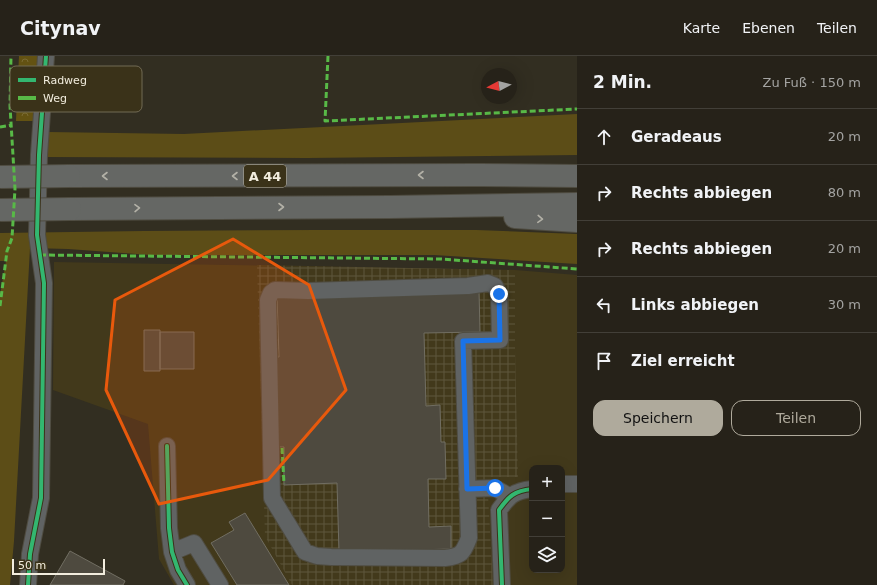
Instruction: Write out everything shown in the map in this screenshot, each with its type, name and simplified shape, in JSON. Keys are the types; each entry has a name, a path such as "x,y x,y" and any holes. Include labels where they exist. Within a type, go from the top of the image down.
{"highway":[{"path":"481,175 577,167"},
{"name":"A 44","path":"0,177 577,176"},
{"name":"A 44","path":"0,210 577,204"},
{"path":"390,207 532,219 577,221"}],"street":[{"path":"45,66 46,56"},
{"path":"28,585 30,554 41,498 44,283 37,235 39,155 42,112"},
{"path":"488,283 495,286 499,294 500,340 463,341 467,489 469,538 464,551 454,557 331,557 317,556 305,552 272,498 268,300 271,293 276,290 308,291 445,287 488,283"},
{"path":"167,446 169,528 172,552 178,570 187,585"},
{"path":"565,484 577,484"},
{"path":"467,489 495,488 509,496"},
{"path":"502,585 499,510 509,496 523,490 529,489"},
{"path":"172,552 194,543 220,585"}],"highlighted area":[{"path":"233,239 309,285 346,390 268,480 159,504 106,390 115,300"}],"shaded area":[{"path":"577,114 577,155 307,158 43,157 48,132 184,134"},
{"path":"476,230 577,234 577,264 434,255 150,255 68,249 30,248 14,541 10,585 0,585 0,295 6,261 0,261 0,233"},
{"path":"54,262 515,270 577,275 577,585 174,585 159,559 148,424 53,390"},
{"path":"257,265 515,270 518,477 487,477 493,585 292,585 265,536"}],"green space":[{"path":"19,56 41,56 40,66 19,66"},
{"path":"16,112 38,112 37,121 16,121"}],"building":[{"path":"479,290 480,332 424,333 426,406 440,405 441,442 445,442 446,479 428,479 429,527 451,526 451,549 339,552 337,483 284,485 284,447 278,447 276,357 279,357 277,296"},
{"path":"144,330 160,330 160,371 144,371"},
{"path":"160,332 194,332 194,369 160,369"},
{"path":"245,513 289,585 237,585 211,543 234,530 229,522"},
{"path":"70,551 125,581 123,585 50,585"}],"marked path":[{"path":"11,56 11,66"},
{"path":"328,56 325,121 577,109"},
{"path":"0,306 7,251 12,238 15,189 10,112"},
{"path":"0,127 12,125"},
{"path":"40,255 441,259 577,269"},
{"path":"282,448 284,484"}],"cycle path":[{"path":"45,66 46,56"},
{"path":"28,585 30,554 41,498 44,283 37,235 39,155 42,112"},
{"path":"167,446 169,528 172,552 178,570 187,585"},
{"path":"502,585 499,510 512,495 529,490"}],"route":[{"path":"495,488 467,489 463,341 500,340 499,294"}]}
